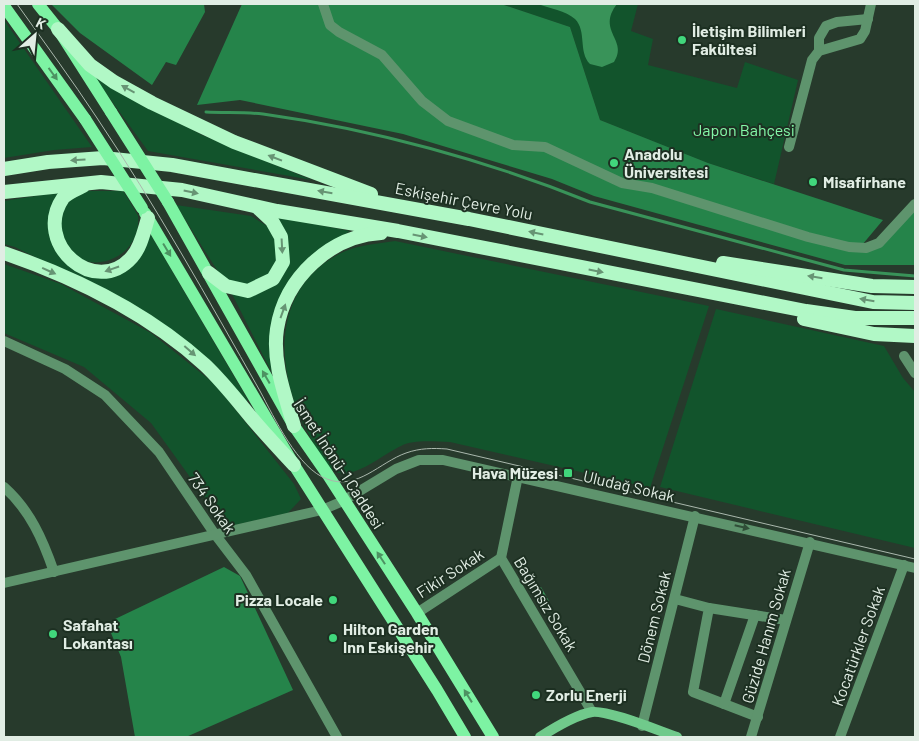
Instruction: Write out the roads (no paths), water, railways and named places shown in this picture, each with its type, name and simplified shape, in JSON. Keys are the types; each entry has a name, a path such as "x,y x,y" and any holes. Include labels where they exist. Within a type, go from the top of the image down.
{"highway":[{"path":"58,29 90,65 114,82 152,103 234,142 402,206"},
{"name":"Eskişehir Çevre Yolu","path":"4,169 48,162 103,158 172,165 402,206 873,302 915,303"},
{"path":"4,192 100,182 182,190 257,207 398,232 695,290 855,318 915,318"},
{"path":"86,183 64,197 58,210 55,226 59,245 70,261 87,270 103,272 121,266 132,257 141,242 145,213"},
{"path":"209,273 226,286 248,291 273,279 282,262 281,237 272,221 257,207"},
{"path":"294,426 279,375 277,330 283,308 296,283 312,263 334,246 366,234 398,232"},
{"path":"565,239 872,286 915,287"},
{"path":"4,253 94,291 174,338 229,389 255,422 294,465"},
{"path":"695,290 803,319 874,334 915,336"}],"main road":[{"name":"İsmet İnönü-1 Caddesi","path":"38,4 58,29 168,202 294,426 417,613 493,737"},
{"path":"4,6 85,119 145,213 294,465 437,690 464,737"},
{"path":"540,737 592,712 606,714 677,737"}],"street":[{"path":"323,4 330,24 339,32 382,55 422,101 448,121 513,145 545,147 622,183 652,188 808,237 866,248 879,243 915,204"},
{"path":"819,51 858,41 864,34 871,4"},
{"path":"789,147 811,63 819,51 819,38 826,26 844,21 868,19"},
{"name":"734 Sokak","path":"4,341 65,369 105,395 159,452 214,533 246,575 337,737"},
{"path":"904,356 915,373"},
{"name":"Uludağ Sokak","path":"4,583 127,556 214,533 322,510 343,501 396,469 419,460 443,460 518,476 810,542 915,568"},
{"name":"Bağımsız Sokak","path":"518,476 501,558 592,712"},
{"path":"4,487 28,513 46,547 54,572"},
{"name":"Dönem Sokak","path":"642,726 695,516"},
{"name":"Güzide Hanım Sokak","path":"751,737 810,542"},
{"name":"Fikir Sokak","path":"417,613 501,558"},
{"name":"Kocatürkler Sokak","path":"840,737 904,565"},
{"path":"675,599 709,608 786,620"},
{"path":"709,608 693,692 758,717"},
{"path":"724,704 754,615"}],"waterway":[{"path":"206,112 263,114 346,128 471,160 590,202 844,270 915,276"}],"tram line":[{"path":"17,4 119,151 181,253 280,428 297,454 316,473 338,482 348,481 368,474 406,453 426,449 447,449 915,559"}],"place":[{"name":"İletişim Bilimleri Fakültesi","path":"682,40"},
{"name":"Anadolu Üniversitesi","path":"614,163"},
{"name":"Misafirhane","path":"813,182"},
{"name":"Hava Müzesi","path":"568,473"},
{"name":"Pizza Locale","path":"333,600"},
{"name":"Safahat Lokantası","path":"53,634"},
{"name":"Hilton Garden Inn Eskişehir","path":"333,638"},
{"name":"Zorlu Enerji","path":"536,695"}],"park label":[{"name":"Japon Bahçesi","path":"744,130"}]}
